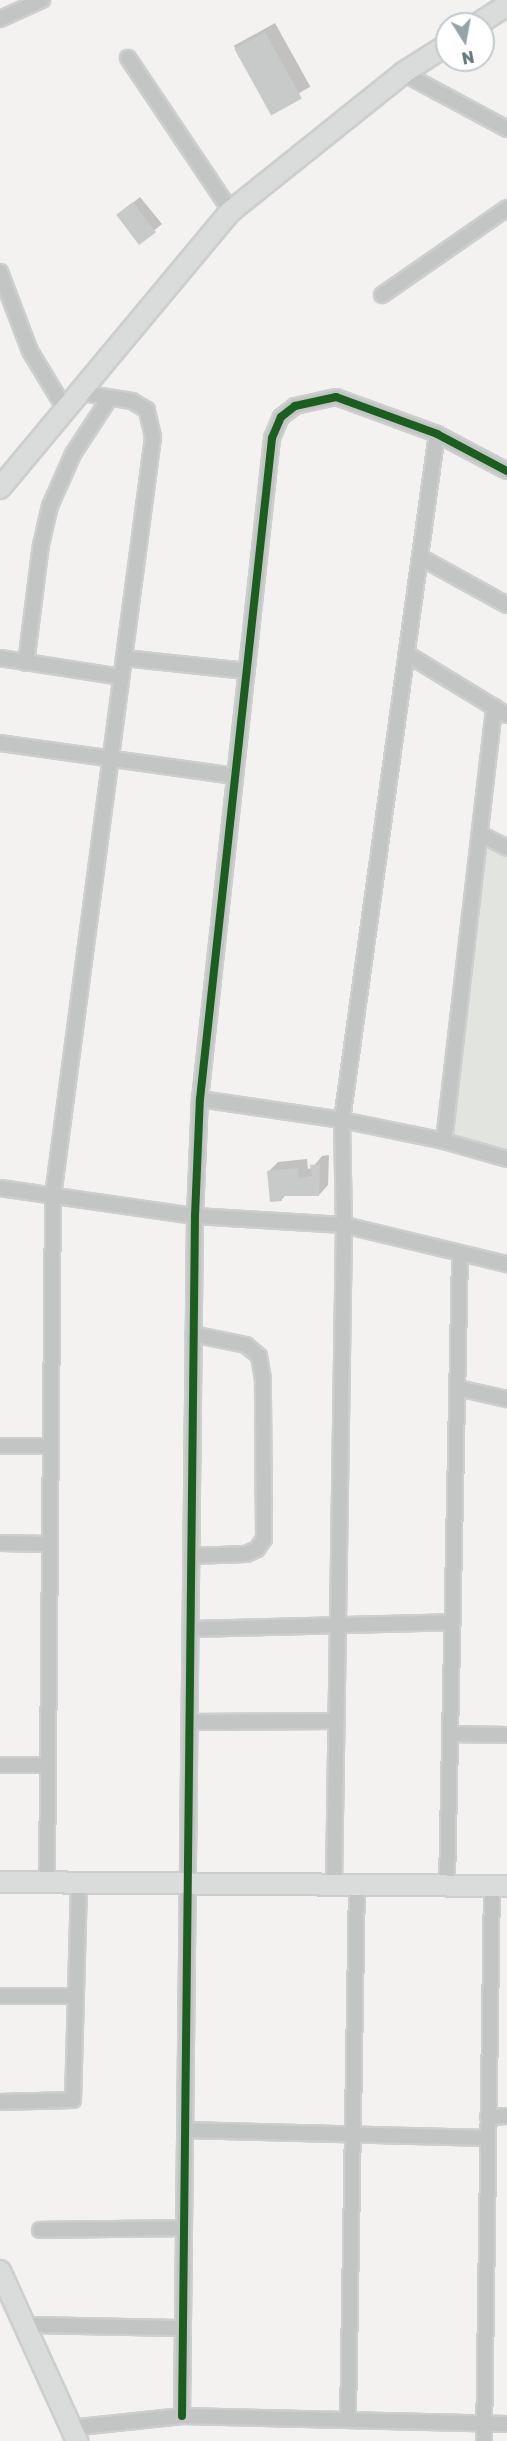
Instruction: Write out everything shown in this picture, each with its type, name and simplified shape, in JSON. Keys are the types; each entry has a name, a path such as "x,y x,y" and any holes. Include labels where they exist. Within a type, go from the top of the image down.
{"street":[{"path":"0,19 42,0"},
{"path":"0,488 65,409 82,393 231,211 403,74 435,53"},
{"path":"128,58 231,211"},
{"path":"403,74 507,129"},
{"path":"382,295 507,208"},
{"path":"0,272 30,351 65,409"},
{"path":"47,1882 52,1196 124,658 152,422 147,410 132,401 108,399 82,393"},
{"path":"182,2416 193,1334 200,1099 272,438 281,417 316,399 336,397 436,434 507,471"},
{"path":"26,663 41,544 50,506 73,454 108,399"},
{"path":"334,1884 344,1225 342,1120 436,434"},
{"path":"420,557 507,606"},
{"path":"407,654 507,715"},
{"path":"0,658 121,677"},
{"path":"124,658 246,671"},
{"path":"444,1141 494,707"},
{"path":"0,743 235,776"},
{"path":"480,834 507,848"},
{"path":"200,1099 342,1120 444,1141 507,1159"},
{"path":"0,1188 195,1216 344,1225 507,1264"},
{"path":"447,1885 460,1253"},
{"path":"191,1556 246,1554 257,1550 264,1539 263,1379 259,1356 246,1345 193,1334"},
{"path":"458,1388 507,1400"},
{"path":"0,1446 49,1446"},
{"path":"0,1543 49,1544"},
{"path":"190,1629 453,1623"},
{"path":"189,1722 336,1721"},
{"path":"450,1734 507,1735"},
{"path":"0,1765 48,1765"},
{"path":"0,1882 499,1885 487,2138 484,2441"},
{"path":"0,2102 73,2100 79,1883"},
{"path":"348,2420 357,1884"},
{"path":"0,1996 76,1996"},
{"path":"488,2117 507,2116"},
{"path":"185,2130 487,2138"},
{"path":"40,2230 184,2228"},
{"path":"0,2271 74,2434 182,2416 507,2424"},
{"path":"24,2325 183,2328"}],"shaded area":[{"path":"480,834 507,848 507,1159 444,1141"}],"building":[{"path":"265,32 302,98 271,115 234,49"},
{"path":"133,202 156,232 139,245 116,215"},
{"path":"320,1164 319,1196 281,1196 282,1201 270,1202 267,1171 298,1168 299,1178 312,1176 310,1165"}],"cycle path":[{"path":"182,2416 195,1216 200,1099 272,438 281,417 295,406 336,397 437,434 507,471"}]}
